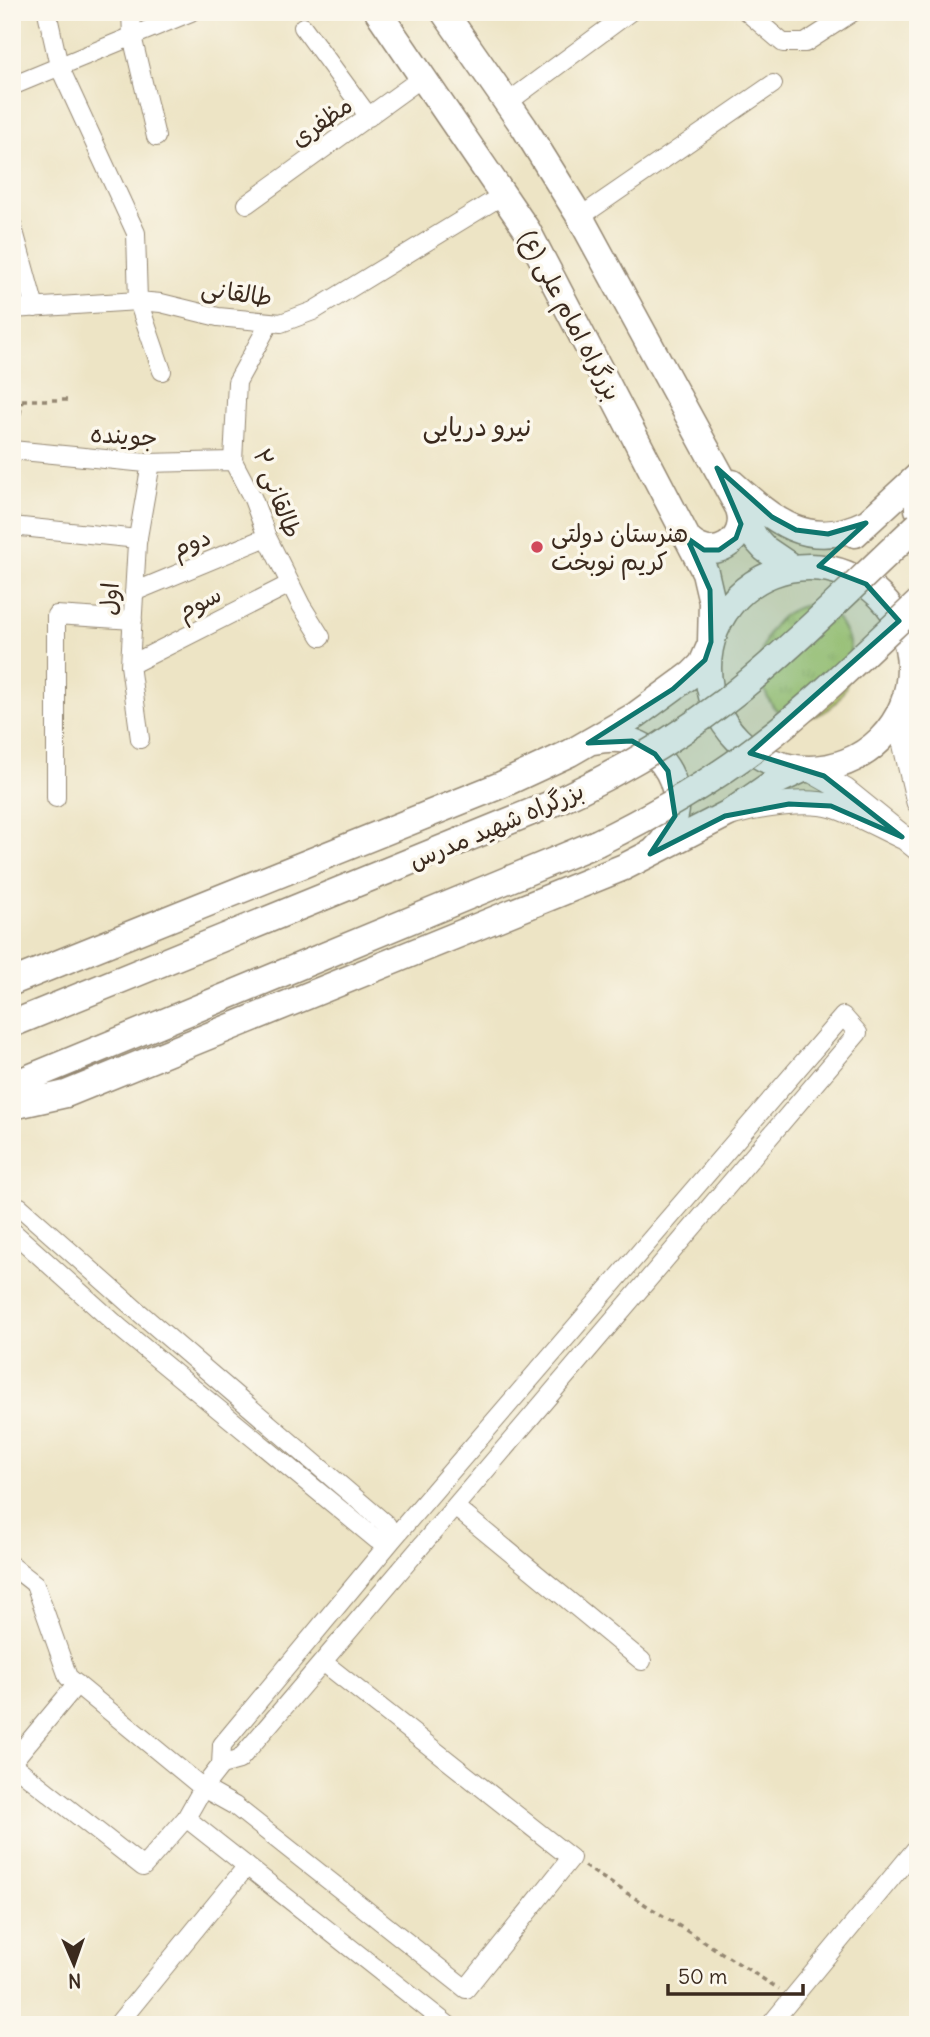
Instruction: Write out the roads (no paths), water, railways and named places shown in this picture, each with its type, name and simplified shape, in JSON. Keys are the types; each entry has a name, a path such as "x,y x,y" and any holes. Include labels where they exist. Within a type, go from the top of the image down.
{"highway":[{"name":"بزرگراه امام علی (ع)","path":"378,12 531,237 709,584 711,644"},
{"path":"444,12 507,103 580,217 759,543 795,568 821,568 845,573 881,596 896,615 906,636 911,660 910,691"},
{"path":"717,468 766,512 796,530 828,534 851,530 866,523"},
{"path":"806,769 775,763 757,755 728,729 716,708 709,685 711,644 723,615 741,593 765,577 821,561 831,555 918,475"},
{"path":"918,493 918,509"},
{"path":"687,538 704,550 724,548 739,534 739,509"},
{"name":"بزرگراه شهید مدرس","path":"14,1023 551,804 611,775 689,727 747,683 918,524"},
{"path":"24,1080 597,843 635,824 695,790 763,742 799,713 918,603"},
{"name":"بزرگراه شهید مدرس","path":"12,982 515,779 588,743 649,706 692,674 705,660 711,644"},
{"path":"12,1117 615,871 725,816 773,783 806,769 842,764 868,751 889,731 910,691 918,644"},
{"path":"588,743 606,738 632,741 655,754 668,771 676,795 675,816 664,840 650,854"},
{"path":"12,1106 66,1094"}],"main road":[{"path":"910,691 903,738 918,802"},
{"path":"806,769 845,790 910,843"},
{"path":"725,816 765,807 818,804 836,807 910,843"}],"street":[{"path":"47,12 59,66 136,233 138,301 162,371"},
{"path":"131,12 132,36 156,137"},
{"path":"12,86 191,12"},
{"path":"507,103 630,12"},
{"path":"747,12 783,43 805,43 853,12"},
{"path":"303,27 369,117"},
{"name":"مظفری","path":"247,204 423,77"},
{"path":"580,217 773,84"},
{"name":"طالقانی","path":"12,309 138,301 161,303 218,317 281,323 313,311 503,195"},
{"path":"12,224 35,308"},
{"name":"طالقانی ۲","path":"270,322 237,382 233,461 253,499 267,537 290,584 321,637"},
{"name":"جوینده","path":"13,454 151,463 233,461"},
{"name":"اول","path":"140,739 130,665 138,539 151,463"},
{"path":"12,526 138,539"},
{"name":"دوم","path":"134,592 267,537"},
{"name":"سوم","path":"130,665 290,584"},
{"path":"56,798 56,615 133,621"},
{"path":"76,1684 18,1742 12,1763 143,1867 186,1818 203,1788 221,1765 222,1745 392,1541 843,1016 858,1033 239,1760 221,1765"},
{"path":"12,1205 20,1207 387,1525 392,1541"},
{"path":"12,1231 120,1328 377,1540 392,1541 413,1556"},
{"path":"120,1328 134,1308"},
{"path":"455,1507 642,1661"},
{"path":"12,1566 35,1584 68,1677 203,1788 235,1807 466,1989 571,1858 323,1662"},
{"path":"186,1818 448,2025"},
{"path":"770,2025 918,1846"},
{"path":"117,2025 247,1866"}],"place":[{"name":"هنرستان دولتی کریم نوبخت","path":"537,547"}],"district":[{"name":"نیرو دریایی","path":"477,426"}]}
